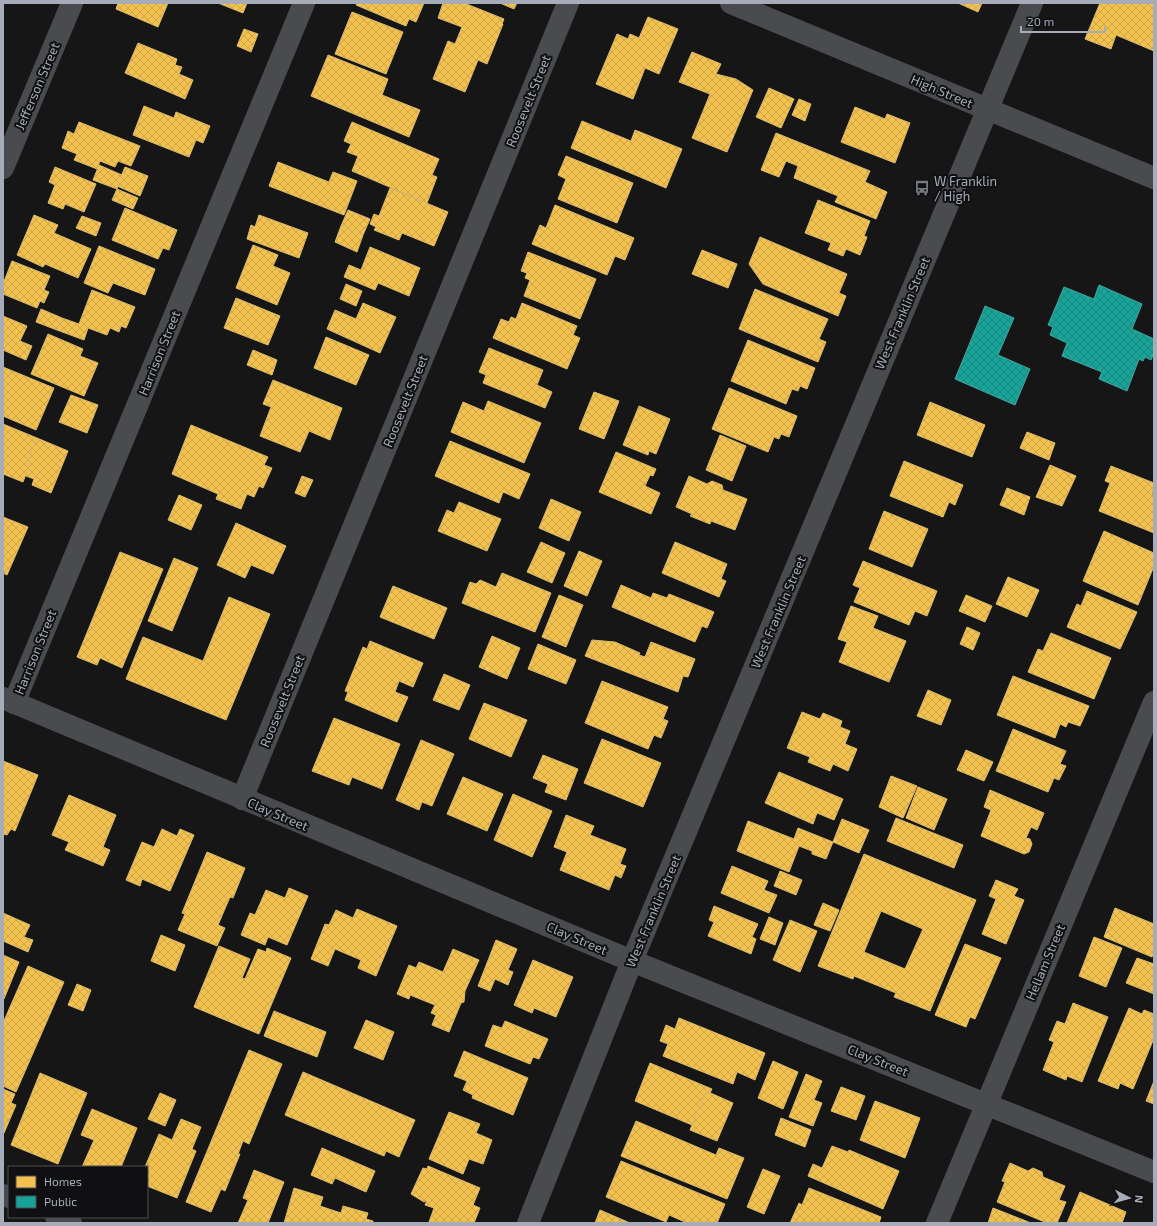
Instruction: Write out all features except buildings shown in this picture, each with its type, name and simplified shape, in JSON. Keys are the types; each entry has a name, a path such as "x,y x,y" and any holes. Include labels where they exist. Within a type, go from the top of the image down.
{"street":[{"name":"Jefferson Street","path":"3,168 72,3"},
{"name":"Harrison Street","path":"8,700 304,3"},
{"name":"Roosevelt Street","path":"242,798 568,3"},
{"name":"High Street","path":"730,3 1154,178"},
{"name":"West Franklin Street","path":"528,1223 632,961 1032,3"},
{"name":"Clay Street","path":"8,700 632,961 987,1103 1154,1172"},
{"name":"Hellam Street","path":"937,1223 1154,702"},
{"path":"58,1218 71,1223"}],"place":[{"name":"W Franklin / High","path":"922,188"}]}
